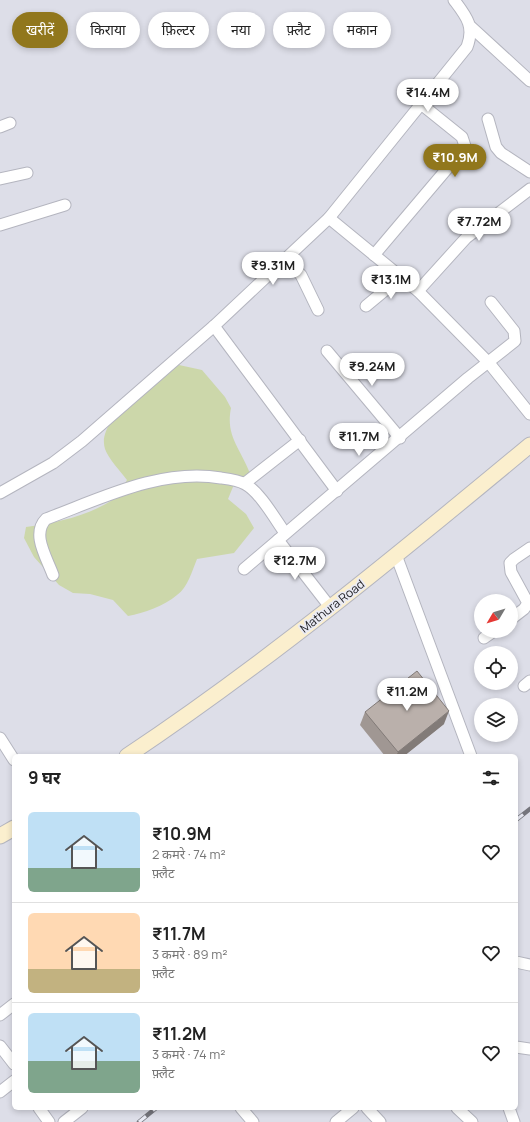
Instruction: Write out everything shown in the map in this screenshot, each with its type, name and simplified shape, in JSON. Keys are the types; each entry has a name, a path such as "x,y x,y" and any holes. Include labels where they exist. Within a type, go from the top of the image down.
{"main road":[{"name":"Mathura Road","path":"130,754 220,691 330,607 530,445"},
{"path":"0,836 12,829"}],"street":[{"path":"454,0 470,26 530,81"},
{"path":"0,493 53,463 82,442 214,326 329,218 467,47 470,37 470,26"},
{"path":"374,255 465,146 462,138 421,104"},
{"path":"488,119 496,147 501,153 530,172"},
{"path":"0,179 27,173"},
{"path":"418,291 466,238 530,189"},
{"path":"0,225 65,205"},
{"path":"329,218 418,291 489,363 530,414"},
{"path":"285,259 301,275 318,310"},
{"path":"366,306 401,276"},
{"path":"244,569 400,438 468,378 489,363 515,341 516,337 514,331 491,302"},
{"path":"214,326 337,491"},
{"path":"327,351 400,438"},
{"path":"245,483 300,440"},
{"path":"53,575 40,540 38,530 46,519 124,489 191,474 208,475 245,483 254,491 282,537 330,607"},
{"path":"518,614 524,610 528,603 511,572 510,563 530,548"},
{"path":"396,555 470,754"},
{"path":"0,740 12,757"},
{"path":"518,962 530,965"},
{"path":"0,1015 12,1006"},
{"path":"0,1046 12,1061"},
{"path":"518,1047 530,1049"},
{"path":"0,1092 12,1083"},
{"path":"40,1110 49,1122"},
{"path":"64,1122 79,1110"},
{"path":"245,1110 253,1122"},
{"path":"336,1122 351,1110"},
{"path":"369,1110 380,1122"},
{"path":"459,1110 472,1122"},
{"path":"510,1110 514,1122"}],"green space":[{"path":"179,365 202,370 225,397 231,408 230,427 232,435 251,476 235,482 228,499 246,514 254,528 234,553 197,559 184,588 172,599 154,608 128,616 113,600 90,594 73,593 59,585 34,557 24,538 26,527 60,521 84,514 95,510 117,496 127,480 112,461 105,449 104,437 109,425 130,401"}],"building":[{"path":"417,671 449,711 398,752 365,712"}],"railway":[{"path":"518,818 530,809"},
{"path":"139,1122 154,1110"}]}
